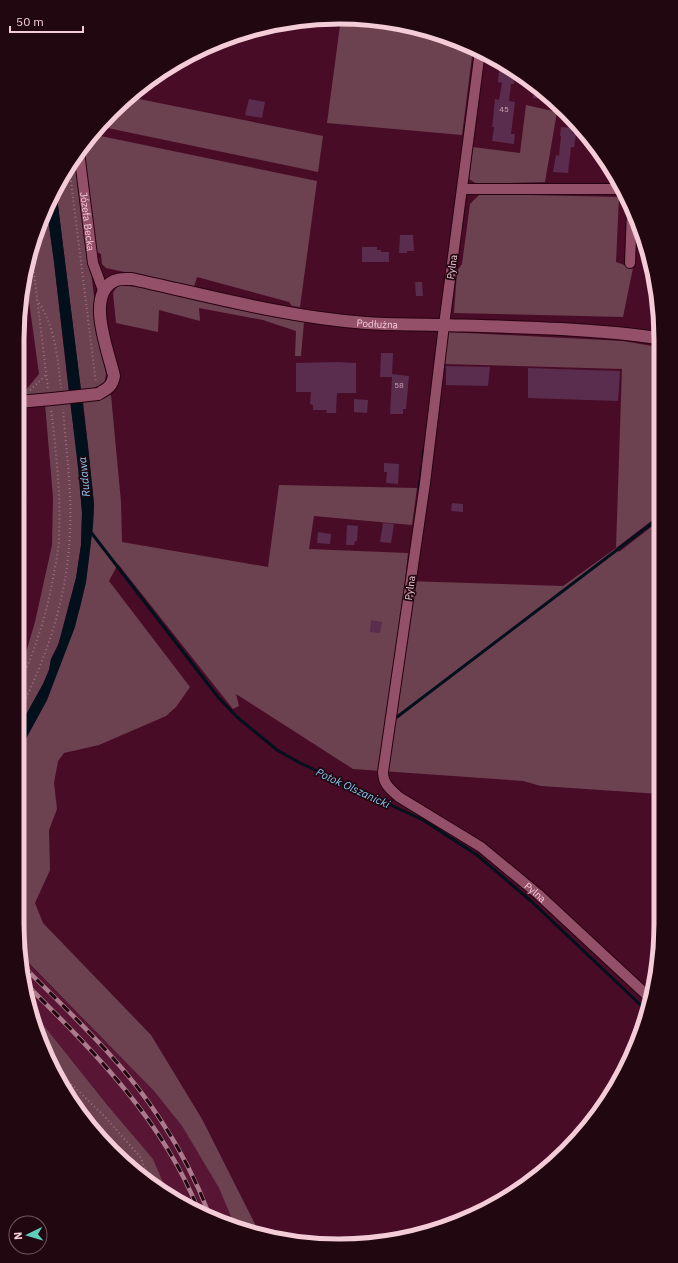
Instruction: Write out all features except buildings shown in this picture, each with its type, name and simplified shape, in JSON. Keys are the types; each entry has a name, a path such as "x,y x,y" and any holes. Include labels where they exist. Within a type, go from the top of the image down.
{"street":[{"name":"Pylna","path":"479,57 425,483 383,779 390,789 399,797 481,847 538,894 646,994"},
{"name":"Józefa Becka","path":"80,160 93,263 103,290"},
{"path":"463,188 616,189"},
{"path":"630,263 632,222"},
{"name":"Podłużna","path":"103,290 115,280 132,279 262,308 310,317 367,323 556,329 626,333 654,337"},
{"path":"24,401 54,396 98,394 106,390 112,384 114,376 101,328 100,305 103,290"}],"path":[{"path":"70,175 98,394"},
{"path":"33,265 46,375 54,396"},
{"path":"24,675 39,635 50,597 59,538 54,396 57,354 53,335 45,312 38,302"},
{"path":"27,393 46,375"},
{"path":"24,701 40,668 52,637 61,603 66,568 71,504 62,406"},
{"path":"63,1075 106,1118 141,1158 146,1173"}],"shaded area":[{"path":"340,24 400,30 440,41 472,53 462,135 327,123"},
{"path":"136,98 323,136 318,172 105,128"},
{"path":"526,105 557,112 545,182 477,184 469,179 473,147 520,153"},
{"path":"98,136 317,181 300,307 292,306 289,302 197,277 194,287 106,268 102,264 101,254 97,252 84,154"},
{"path":"78,163 99,338 106,374 105,381 98,389 81,391 57,198"},
{"path":"480,194 619,197 616,262 633,268 623,317 454,313 457,271 462,264 470,204"},
{"path":"48,218 69,393 24,396 24,392 39,374 28,293 35,257"},
{"path":"118,285 158,289 304,322 301,356 295,356 296,331 263,320 199,308 200,321 159,310 158,332 116,323 113,293"},
{"path":"447,332 623,341 654,346 654,519 616,548 622,369 443,364"},
{"path":"111,395 121,502 122,542 268,567 279,485 417,488 412,525 314,516 309,549 408,553 405,581 563,586 616,548 619,552 654,525 654,794 541,786 523,781 353,769 236,694 239,706 233,709 118,564 109,581 190,687 176,707 166,716 99,745 64,753 58,761 54,783 57,809 49,830 50,870 35,903 43,923 151,1035 202,1119 257,1228 233,1220 219,1188 182,1126 154,1091 27,961 24,924 24,742 47,700 80,608 86,582 94,504 83,400"},
{"path":"70,401 78,460 82,513 81,545 76,578 59,642 51,659 49,670 43,684 24,718 24,656 35,622 52,545 53,497 45,404"},
{"path":"27,962 154,1091 182,1126 219,1188 233,1220 200,1207 165,1187 153,1159 108,1106 41,1022 30,985"},
{"path":"40,1020 108,1106 153,1159 165,1187 131,1161 102,1132 89,1116 66,1082 56,1063"}],"water":[{"name":"Rudawa","path":"57,198 88,446 94,504 93,525 86,582 75,627 47,700 24,742 24,718 43,684 49,670 51,659 58,646 76,578 81,545 82,513 78,468 48,218"}],"waterway":[{"path":"423,457 424,450"},
{"path":"419,489 422,467"},
{"path":"397,717 654,522"},
{"name":"Potok Olszanicki","path":"90,531 218,697 237,717 277,750 300,763 423,820 477,855 531,901 643,1007"}],"railway":[{"path":"28,971 96,1040 146,1098 181,1153 199,1189 208,1210"},
{"path":"31,989 101,1062 146,1116 166,1145 183,1176 196,1205"}]}
